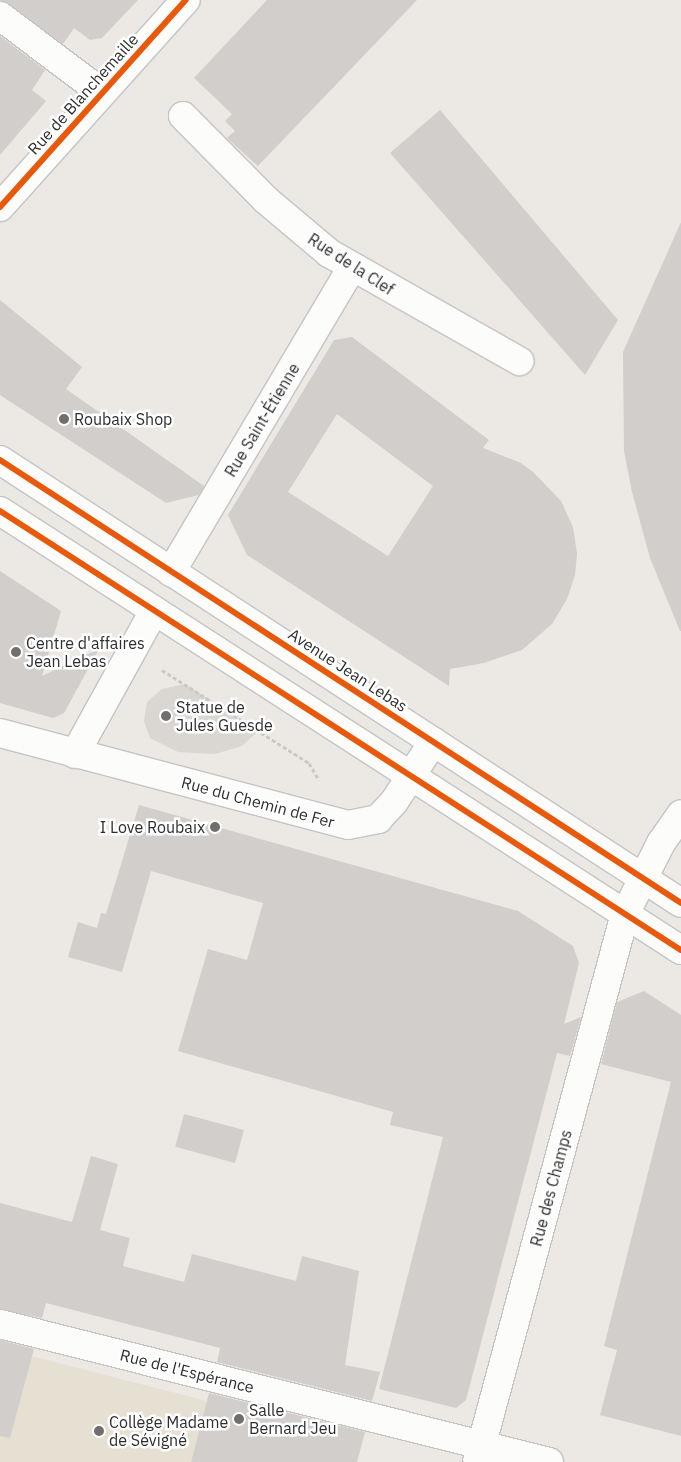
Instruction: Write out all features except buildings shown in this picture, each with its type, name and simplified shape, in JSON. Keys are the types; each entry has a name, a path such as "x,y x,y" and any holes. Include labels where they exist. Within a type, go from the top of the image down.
{"street":[{"name":"Rue de Blanchemaille","path":"0,207 101,92 186,0"},
{"path":"0,16 101,92"},
{"name":"Rue de la Clef","path":"183,116 266,200 304,234 352,268 518,361"},
{"name":"Rue Saint-Étienne","path":"171,572 352,268"},
{"name":"Avenue Jean Lebas","path":"0,460 681,903"},
{"path":"0,511 681,950"},
{"path":"75,754 154,611"},
{"name":"Rue du Chemin de Fer","path":"0,733 325,821 348,825 378,819 394,802 433,742"},
{"name":"Rue des Champs","path":"479,1454 625,914 642,878 681,814"},
{"name":"Rue de l'Espérance","path":"0,1324 479,1454 549,1462"}],"path":[{"path":"132,650 309,763 324,788 325,821"}],"shaded area":[{"path":"185,684 258,731 242,746 215,754 178,752 150,738 144,721 147,702 162,689"},
{"name":"Collège Madame de Sévigné","path":"0,1348 207,1401 191,1462 0,1462"}],"cycle path":[{"path":"0,207 186,0"},
{"path":"0,460 681,903"},
{"path":"0,511 681,950"}],"place":[{"name":"Roubaix Shop","path":"64,419"},
{"name":"Centre d'affaires Jean Lebas","path":"16,652"},
{"name":"Statue de Jules Guesde","path":"166,716"},
{"name":"I Love Roubaix","path":"215,827"},
{"name":"Salle Bernard Jeu","path":"239,1419"},
{"name":"Collège Madame de Sévigné","path":"99,1431"}]}
